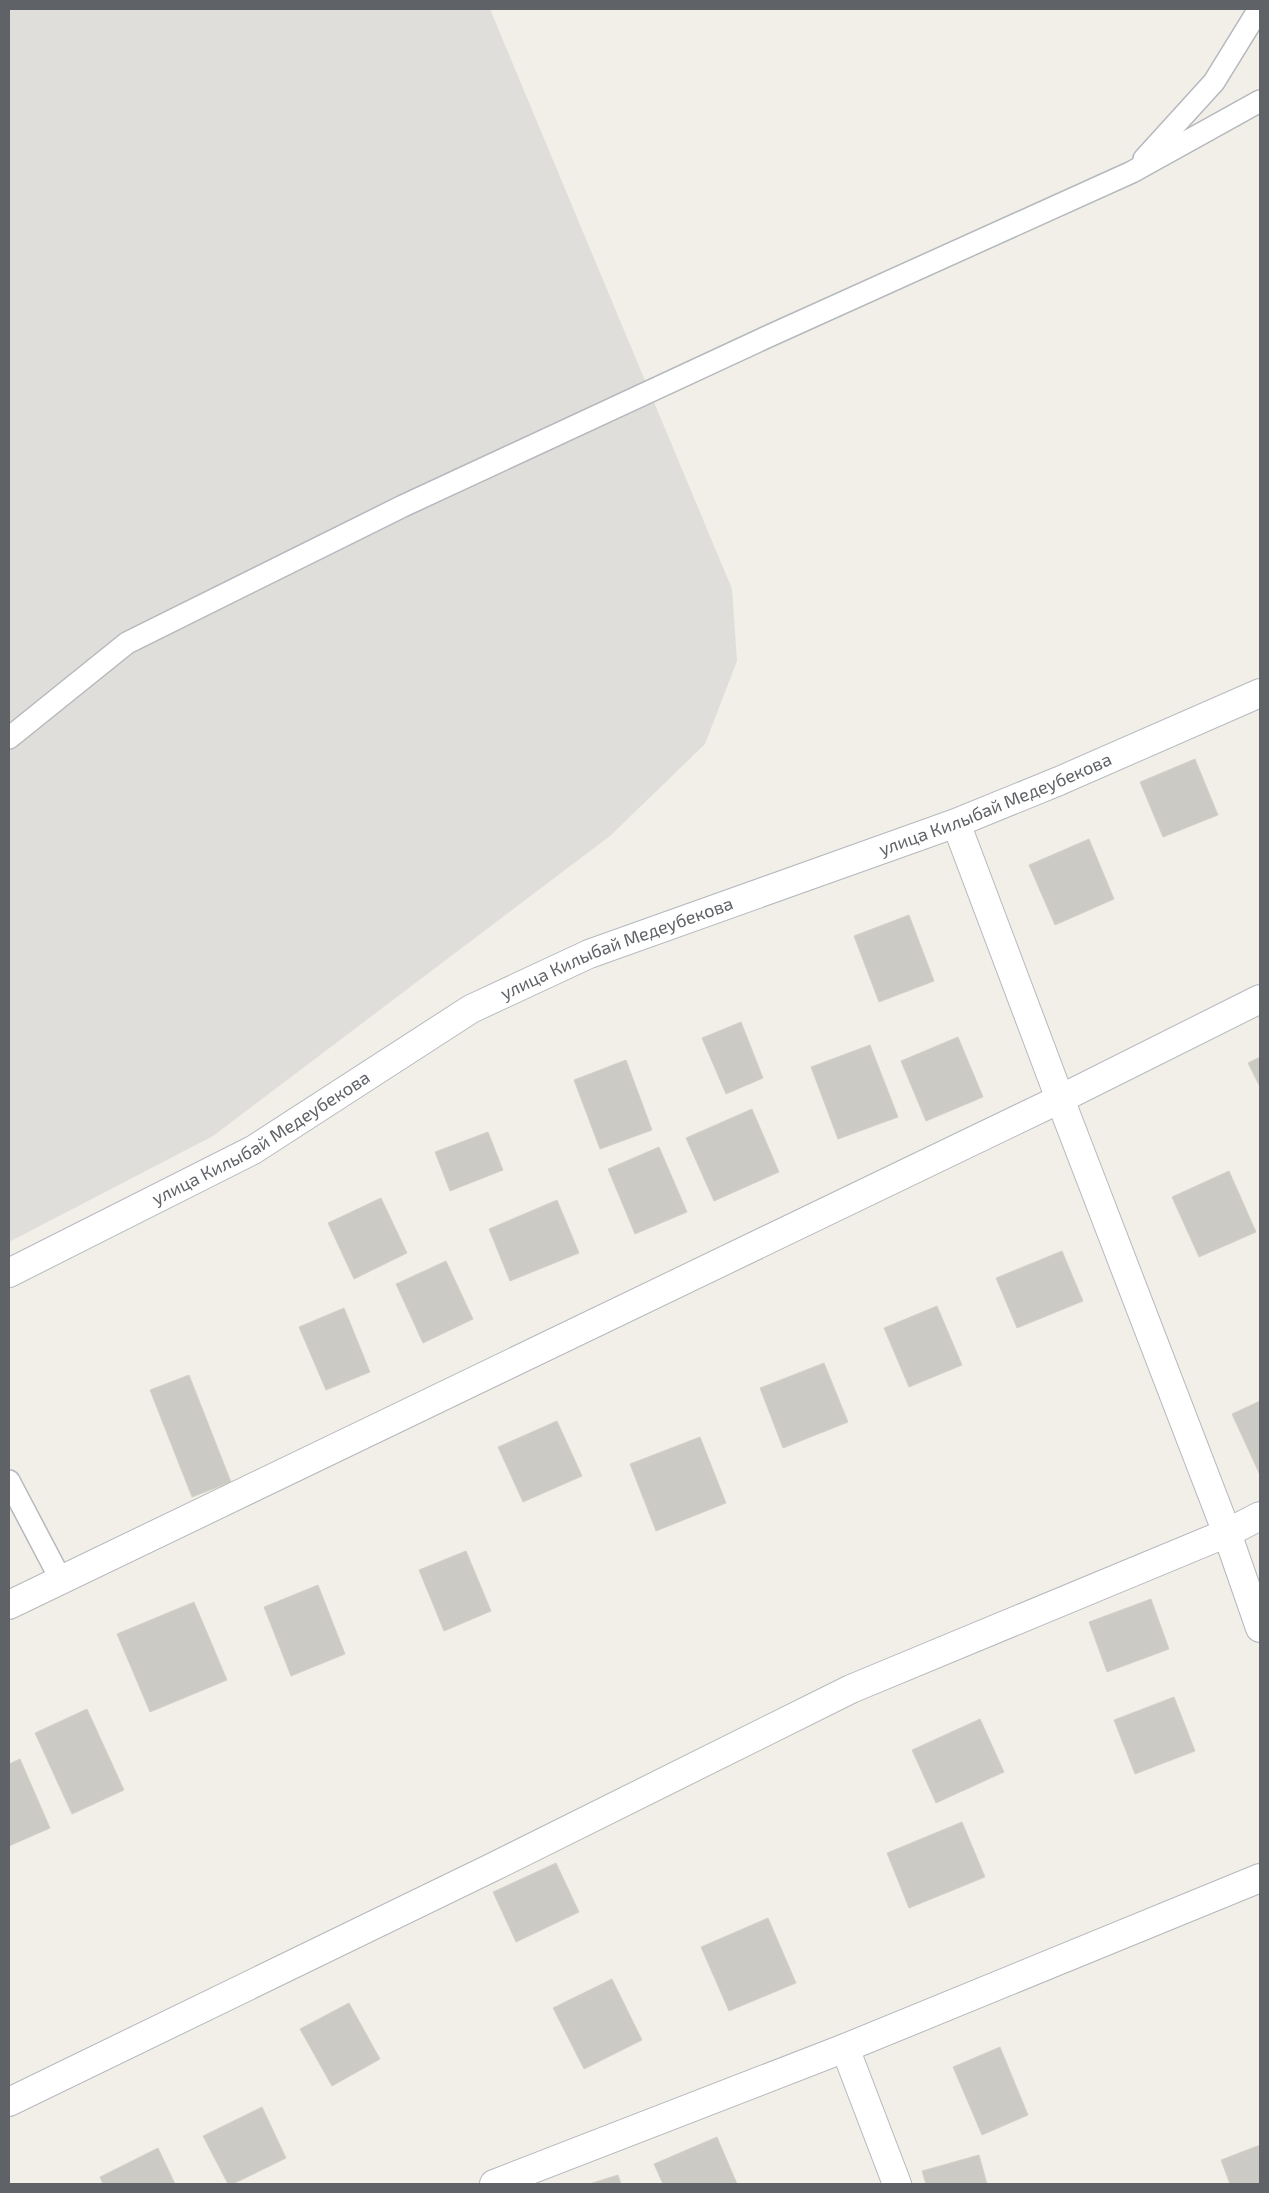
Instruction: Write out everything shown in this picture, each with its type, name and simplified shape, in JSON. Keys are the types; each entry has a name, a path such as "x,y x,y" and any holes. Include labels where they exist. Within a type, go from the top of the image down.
{"street":[{"name":"улица Килыбай Медеубекова","path":"9,1273 254,1150 471,1009 589,954 956,822 1058,781 1260,694"},
{"path":"956,822 1227,1533 1260,1628"},
{"path":"9,1605 1060,1099 1260,999"},
{"path":"9,2102 493,1867 851,1689 1227,1533 1260,1516"},
{"path":"494,2184 846,2048 1260,1878"},
{"path":"846,2048 897,2184"}],"lane":[{"path":"1132,172 1214,82 1259,9"},
{"path":"9,738 127,643 412,502 769,336 1132,172 1260,100"},
{"path":"9,1481 61,1580"}],"shaded area":[{"path":"9,9 490,9 732,589 737,661 705,744 610,836 213,1136 9,1242"}],"building":[{"path":"1195,759 1218,815 1163,837 1140,782"},
{"path":"1089,839 1114,899 1055,925 1029,865"},
{"path":"909,915 934,981 879,1002 854,936"},
{"path":"741,1022 763,1078 726,1094 702,1038"},
{"path":"958,1037 983,1097 926,1121 901,1061"},
{"path":"870,1045 898,1117 838,1139 811,1067"},
{"path":"1260,1057 1260,1087 1248,1063"},
{"path":"626,1060 652,1130 600,1149 574,1080"},
{"path":"752,1109 779,1172 714,1201 686,1138"},
{"path":"488,1132 503,1170 450,1191 435,1152"},
{"path":"659,1147 687,1212 635,1234 608,1169"},
{"path":"1229,1171 1256,1232 1199,1257 1172,1197"},
{"path":"381,1198 407,1253 354,1279 328,1223"},
{"path":"557,1200 579,1253 510,1281 489,1229"},
{"path":"1062,1251 1083,1301 1017,1328 996,1278"},
{"path":"446,1261 473,1319 423,1343 396,1284"},
{"path":"937,1306 962,1365 909,1387 884,1328"},
{"path":"344,1308 370,1372 326,1390 299,1327"},
{"path":"824,1363 848,1422 783,1448 760,1388"},
{"path":"189,1375 231,1482 192,1497 150,1390"},
{"path":"1260,1401 1260,1475 1232,1414"},
{"path":"557,1421 582,1476 523,1502 498,1447"},
{"path":"700,1437 726,1503 656,1531 630,1464"},
{"path":"466,1551 491,1611 444,1631 419,1570"},
{"path":"318,1585 345,1654 291,1676 264,1607"},
{"path":"1151,1599 1169,1649 1107,1672 1089,1622"},
{"path":"194,1602 227,1680 150,1712 117,1634"},
{"path":"1174,1697 1195,1751 1135,1774 1114,1720"},
{"path":"87,1709 124,1790 72,1814 35,1733"},
{"path":"980,1719 1004,1772 936,1803 912,1750"},
{"path":"20,1759 50,1828 9,1846 9,1764"},
{"path":"962,1822 985,1877 909,1908 887,1853"},
{"path":"556,1863 579,1912 516,1942 493,1892"},
{"path":"768,1918 796,1983 729,2011 701,1947"},
{"path":"612,1979 642,2040 584,2069 553,2008"},
{"path":"349,2003 380,2059 332,2086 300,2029"},
{"path":"1000,2047 1028,2115 982,2135 953,2067"},
{"path":"262,2107 286,2158 233,2184 228,2184 203,2136"},
{"path":"717,2137 737,2184 663,2184 654,2164"},
{"path":"1260,2145 1260,2184 1230,2184 1221,2160"},
{"path":"158,2148 175,2184 103,2184 100,2177"},
{"path":"979,2155 987,2184 926,2184 922,2171"},
{"path":"618,2175 621,2184 589,2184"}]}
